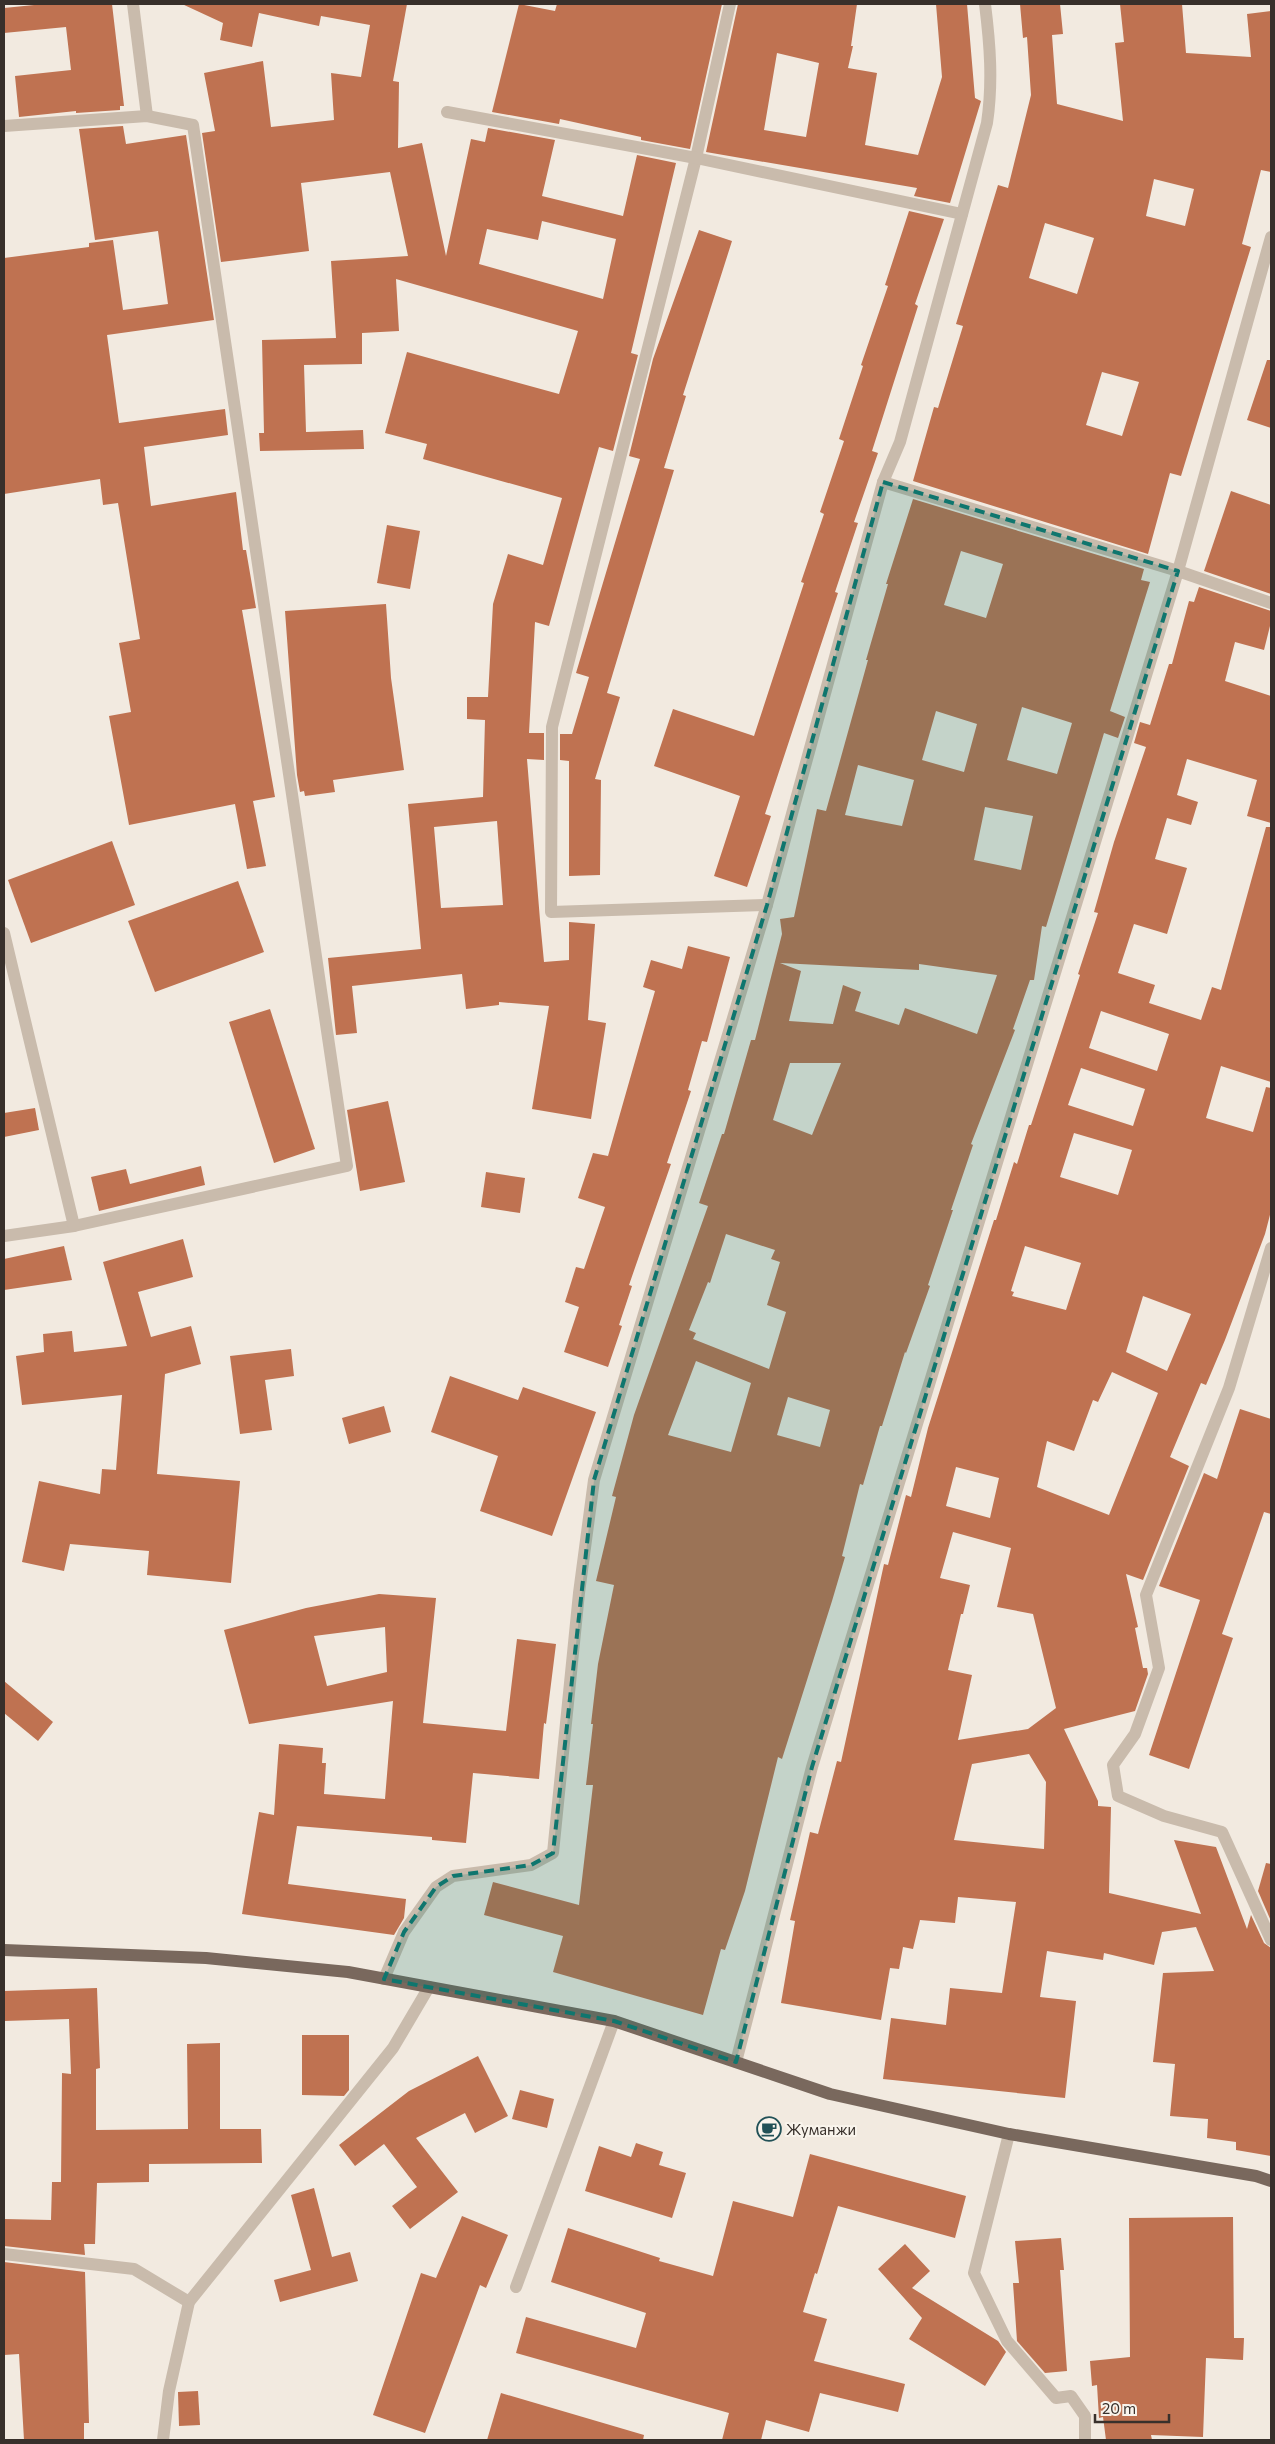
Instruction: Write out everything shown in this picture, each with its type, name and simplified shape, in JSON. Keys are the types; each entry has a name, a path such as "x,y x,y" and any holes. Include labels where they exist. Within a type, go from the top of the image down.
{"main road":[{"path":"4,1950 206,1958 348,1972 614,2021 830,2094 1009,2134 1256,2176 1271,2181"}],"street":[{"path":"133,4 147,116"},
{"path":"730,4 696,158 552,727 551,912 767,905"},
{"path":"384,1979 404,1932 436,1887 453,1876 532,1865 553,1853 579,1593 594,1480 767,905 883,482 900,442 987,123 992,91 991,55 985,4"},
{"path":"447,112 696,158 962,214"},
{"path":"4,126 147,116 192,125 347,1166 74,1226 4,1236"},
{"path":"736,2062 812,1767 1178,571 1271,237"},
{"path":"883,482 1178,571 1271,603"},
{"path":"4,934 74,1226"},
{"path":"1271,1248 1229,1388 1146,1595 1159,1668 1135,1734 1113,1765 1118,1796 1164,1816 1222,1832 1271,1940"},
{"path":"163,2440 169,2391 189,2302 393,2048 429,1987"},
{"path":"516,2287 614,2021"},
{"path":"1009,2134 974,2273 1007,2341 1056,2398 1071,2396 1085,2416 1085,2440"},
{"path":"4,2254 134,2269 189,2302"}],"highlighted area":[{"path":"883,482 1178,571 812,1767 736,2062 614,2021 384,1979 404,1932 436,1887 453,1876 531,1865 553,1853 594,1480 767,905"}],"building":[{"path":"44,4 112,4 124,106 120,106 120,110 76,113 76,111 19,117 15,76 71,70 66,27 4,33 4,8"},
{"path":"182,4 407,4 393,81 399,82 398,148 422,143 446,256 471,139 485,142 488,128 555,140 542,196 623,216 637,155 676,163 631,353 638,355 613,451 599,447 549,626 535,622 529,733 544,733 544,760 527,759 544,962 569,960 569,922 595,924 588,1020 606,1023 591,1119 532,1109 549,1006 499,1002 499,1005 466,1009 462,974 352,986 357,1033 336,1035 328,958 421,949 408,804 483,797 485,720 467,719 467,697 488,697 493,604 508,554 543,565 562,498 423,459 427,444 385,433 407,352 559,394 578,331 396,279 399,331 362,333 362,364 304,365 306,432 363,430 364,449 260,451 259,433 264,433 262,340 336,338 331,261 408,256 390,172 301,183 309,251 221,262 202,133 215,131 204,73 263,61 271,127 334,120 331,73 361,77 370,25 321,16 319,26 259,13 252,47 220,40 223,23","holes":["542,221 616,239 603,299 479,264 487,229 538,240","497,821 503,905 441,908 434,827"]},
{"path":"519,4 555,11 557,4 722,4 690,149 641,140 641,137 560,119 559,124 492,112"},
{"path":"738,4 857,4 851,46 853,46 848,68 877,73 865,145 918,155 942,77 936,4 967,4 975,98 981,101 950,203 914,196 917,188 706,152","holes":["777,53 819,63 806,137 764,130"]},
{"path":"1020,4 1060,4 1063,34 1052,35 1057,104 1123,121 1115,43 1124,42 1120,4 1182,4 1186,53 1251,57 1247,14 1271,11 1271,172 1261,170 1242,244 1251,247 1181,476 1170,473 1148,554 913,481 934,407 938,408 963,326 956,324 998,185 1008,188 1031,95 1027,37 1023,38","holes":["1154,179 1194,189 1185,226 1146,216","1045,223 1094,238 1077,294 1029,278","1102,372 1139,382 1122,436 1086,425"]},
{"path":"123,126 126,144 186,135 214,320 107,335 119,423 225,409 228,435 144,447 151,506 236,492 243,550 246,550 256,608 242,610 275,797 253,801 266,866 247,869 235,804 129,825 109,716 131,712 119,643 140,639 118,503 103,505 100,479 4,494 4,258 89,247 89,243 113,240 123,310 168,304 158,231 95,240 79,129"},
{"path":"909,211 944,219 915,304 918,306 872,451 878,453 854,522 858,523 835,592 838,593 765,814 771,816 747,887 714,876 740,796 654,766 673,709 754,736 804,583 801,582 824,514 820,512 844,441 839,439 863,366 861,365 888,286 885,285"},
{"path":"699,230 732,241 683,395 686,396 664,468 674,470 607,693 620,697 595,779 601,780 600,875 569,876 569,761 560,760 560,734 572,734 589,677 576,673 640,459 629,456 653,359"},
{"path":"1267,360 1271,360 1271,428 1247,420"},
{"path":"1231,491 1271,505 1271,594 1204,571"},
{"path":"913,499 1144,569 1141,580 1150,582 1110,711 1125,717 1118,738 1104,733 1046,927 1042,926 1034,980 1030,980 1013,1029 1015,1030 971,1144 973,1145 928,1285 930,1286 905,1352 882,1426 880,1426 863,1485 860,1484 842,1556 845,1557 832,1601 782,1759 778,1757 745,1891 725,1950 721,1949 703,2015 553,1972 563,1936 484,1915 493,1882 579,1905 593,1785 586,1785 593,1724 591,1724 598,1664 614,1585 596,1581 616,1497 612,1496 634,1415 708,1206 699,1203 722,1134 724,1134 751,1040 755,1040 782,934 780,919 794,917 817,809 826,811 868,660 866,660 888,584 886,584","holes":["961,551 1003,564 986,618 944,605","1022,707 1072,723 1057,774 1007,760","936,711 977,724 964,772 922,760","858,765 914,780 902,826 845,815","985,807 1033,816 1021,870 974,860","780,963 919,970 919,964 997,975 977,1034 905,1008 899,1025 855,1011 861,992 843,985 833,1024 789,1021 801,971","790,1063 841,1063 812,1135 773,1120","726,1234 775,1250 771,1259 780,1262 767,1305 786,1312 769,1369 693,1339 696,1333 689,1330 708,1282 710,1283","696,1361 751,1383 731,1452 668,1435","788,1397 830,1410 820,1447 777,1435"]},
{"path":"387,525 420,531 410,589 377,583"},
{"path":"1199,587 1271,611 1271,622 1264,650 1235,642 1225,681 1271,696 1271,823 1247,816 1257,780 1187,759 1177,795 1198,802 1191,825 1167,818 1155,859 1187,868 1167,934 1134,924 1118,973 1155,985 1149,1003 1201,1020 1212,987 1221,990 1266,827 1271,827 1271,1082 1221,1066 1206,1118 1253,1132 1266,1087 1271,1088 1271,1211 1265,1234 1225,1340 1206,1385 1201,1383 1170,1457 1189,1466 1143,1580 1126,1574 1138,1627 1135,1628 1143,1668 1147,1668 1148,1674 1135,1711 1064,1729 1098,1801 1098,1806 1111,1807 1109,1893 1201,1914 1174,1840 1216,1847 1247,1929 1251,1915 1264,1943 1271,1948 1271,2156 1236,2150 1236,2142 1207,2138 1208,2119 1170,2116 1175,2064 1153,2062 1163,1973 1214,1971 1196,1927 1162,1932 1154,1965 1104,1953 1103,1960 1047,1951 1040,1997 1076,2001 1065,2098 883,2079 891,2018 946,2025 950,1988 1002,1993 1016,1902 958,1897 955,1923 920,1920 913,1949 903,1947 899,1969 890,1968 881,2020 781,2003 795,1921 790,1920 810,1832 818,1834 837,1761 841,1762 884,1564 888,1565 906,1495 911,1497 928,1428 994,1220 996,1220 1014,1162 1017,1164 1029,1125 1031,1125 1080,975 1078,974 1098,913 1094,912 1114,842 1146,747 1134,743 1140,722 1150,725 1169,664 1172,664 1189,601 1194,602","holes":["1101,1011 1169,1034 1157,1071 1089,1048","1081,1068 1145,1089 1133,1126 1068,1105","1074,1133 1132,1150 1118,1195 1060,1177","1025,1246 1081,1263 1066,1310 1012,1296 1014,1292 1011,1291","1143,1296 1191,1314 1167,1371 1126,1352","1112,1372 1158,1393 1109,1515 1037,1487 1047,1441 1074,1451 1093,1400 1098,1402","956,1467 999,1478 990,1518 946,1506","953,1532 1011,1548 997,1607 1033,1614 1056,1708 1028,1729 958,1740 972,1675 948,1670 961,1614 963,1614 970,1585 940,1578","1029,1754 1046,1782 1044,1849 954,1840 972,1764"]},
{"path":"386,604 391,678 404,770 333,780 335,792 305,796 304,791 300,792 297,775 285,611"},
{"path":"112,841 135,905 31,943 8,880"},
{"path":"238,881 264,952 155,992 128,921"},
{"path":"688,946 730,957 707,1042 702,1041 688,1090 691,1091 667,1163 671,1164 629,1285 632,1286 619,1325 622,1326 608,1367 564,1352 579,1307 565,1302 576,1267 584,1269 605,1207 578,1198 593,1153 608,1156 655,991 643,987 651,960 682,969"},
{"path":"270,1009 315,1149 274,1163 229,1022"},
{"path":"388,1101 405,1182 360,1191 347,1110"},
{"path":"35,1108 39,1130 4,1137 4,1113"},
{"path":"201,1166 205,1185 99,1211 91,1177 126,1169 130,1184"},
{"path":"486,1172 525,1178 520,1213 481,1207"},
{"path":"183,1239 193,1277 138,1292 151,1337 191,1326 201,1364 165,1374 157,1474 240,1481 231,1583 147,1575 149,1551 70,1544 64,1571 22,1562 39,1481 100,1494 102,1469 116,1470 122,1395 22,1405 16,1356 44,1352 43,1334 72,1331 74,1352 127,1346 103,1262"},
{"path":"64,1246 72,1280 4,1290 4,1259"},
{"path":"291,1349 294,1376 265,1380 272,1430 240,1434 230,1356"},
{"path":"450,1376 518,1400 523,1387 596,1412 552,1536 480,1511 498,1456 431,1432"},
{"path":"384,1406 391,1432 349,1444 342,1418"},
{"path":"1240,1409 1271,1419 1271,1514 1264,1512 1222,1634 1233,1638 1189,1769 1149,1755 1200,1600 1159,1586 1204,1473 1217,1479"},
{"path":"379,1594 436,1598 423,1723 506,1731 517,1639 556,1644 546,1724 544,1723 539,1779 473,1773 466,1843 432,1840 432,1837 297,1826 288,1884 406,1899 404,1918 394,1935 242,1914 259,1812 274,1815 279,1744 323,1748 322,1763 326,1763 324,1794 385,1799 393,1701 249,1724 224,1630 306,1608","holes":["385,1627 387,1672 327,1686 314,1636"]},
{"path":"4,1681 53,1722 38,1741 4,1713"},
{"path":"1266,1863 1271,1864 1271,1921 1258,1891"},
{"path":"97,1988 100,2068 96,2069 96,2130 188,2129 187,2044 220,2043 220,2129 261,2129 262,2163 149,2164 149,2182 97,2183 95,2244 84,2244 85,2255 4,2246 4,2219 51,2220 52,2182 61,2182 62,2073 71,2074 69,2019 4,2021 4,1991"},
{"path":"302,2035 349,2035 349,2090 344,2096 302,2095"},
{"path":"478,2056 508,2116 475,2133 465,2113 416,2138 458,2192 410,2229 392,2206 417,2187 384,2144 355,2166 339,2145 409,2091"},
{"path":"520,2090 554,2099 547,2128 512,2119"},
{"path":"636,2143 663,2152 659,2165 686,2173 672,2218 585,2191 599,2146 631,2157"},
{"path":"810,2154 966,2196 955,2238 838,2206 817,2274 815,2273 803,2312 827,2319 814,2361 905,2384 898,2412 820,2393 809,2432 766,2420 761,2440 722,2440 729,2413 516,2353 526,2317 636,2348 646,2313 551,2282 568,2228 660,2258 659,2261 713,2276 733,2201 793,2217"},
{"path":"314,2188 332,2257 350,2252 358,2281 280,2302 274,2280 311,2270 291,2195"},
{"path":"462,2216 508,2235 486,2288 480,2285 425,2433 373,2415 421,2273 436,2278"},
{"path":"1233,2217 1234,2338 1244,2338 1243,2360 1206,2358 1203,2437 1151,2435 1152,2440 1106,2440 1103,2417 1099,2418 1097,2385 1092,2386 1090,2361 1130,2357 1129,2218"},
{"path":"1061,2238 1064,2270 1060,2270 1067,2371 1045,2373 1017,2341 1013,2283 1019,2283 1015,2241"},
{"path":"905,2244 930,2271 912,2288 998,2341 1006,2352 985,2386 909,2339 922,2318 878,2269"},
{"path":"4,2262 85,2272 89,2423 84,2423 84,2440 24,2440 19,2354 4,2355"},
{"path":"198,2391 200,2425 179,2426 178,2392"},
{"path":"501,2393 644,2435 643,2440 487,2440"}],"place":[{"name":"Жуманжи","path":"769,2129"}]}
